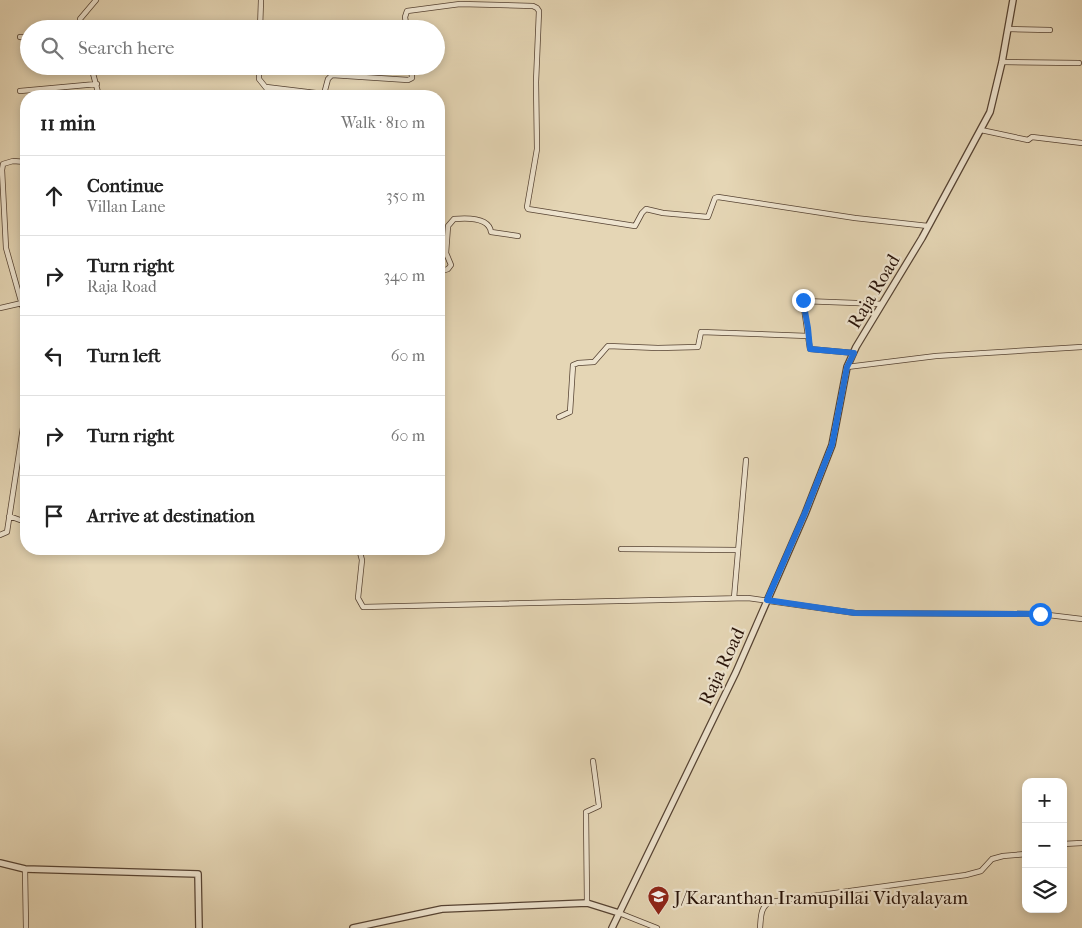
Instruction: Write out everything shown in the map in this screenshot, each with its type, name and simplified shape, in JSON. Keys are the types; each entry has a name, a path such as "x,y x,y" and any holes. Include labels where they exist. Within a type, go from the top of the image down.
{"street":[{"path":"80,20 96,0"},
{"path":"260,20 261,0"},
{"name":"Raja Road","path":"612,928 736,672 805,513 832,445 847,367 928,226 990,112 1009,29 1013,0"},
{"path":"406,20 405,13 408,11 439,6 487,4 537,8 539,11 536,82 537,150 528,209 635,226 646,209 687,216 708,217 715,198 718,197 855,218 928,226"},
{"path":"1009,29 1050,30"},
{"path":"1002,62 1079,63"},
{"path":"94,75 98,90"},
{"path":"258,75 258,79 267,90"},
{"path":"325,90 328,79 332,76 408,80 412,78 412,75"},
{"path":"31,90 97,84"},
{"path":"266,87 291,90"},
{"path":"980,130 1028,140 1032,137 1082,143"},
{"path":"20,161 13,160 4,164 1,169 6,248 20,297"},
{"path":"445,270 451,265 446,253 448,226 454,219 477,220 486,223 490,227 491,232 518,236"},
{"path":"0,308 20,300"},
{"path":"854,353 810,349 803,300 882,304"},
{"path":"559,417 570,412 573,365 594,362 608,346 698,347 701,332 808,336"},
{"path":"847,367 936,356 1082,347"},
{"path":"0,535 7,532 20,446"},
{"path":"734,598 746,460"},
{"path":"9,516 20,520"},
{"path":"621,549 738,550"},
{"path":"361,555 362,560 358,598 363,607 734,598 767,600 855,613 1040,614 1082,619"},
{"path":"587,903 586,812 599,806 593,760"},
{"path":"1067,844 1082,843"},
{"path":"760,928 762,912 766,904 770,902 966,876 981,871 992,859 1022,854"},
{"path":"0,863 25,869 198,874 199,928"},
{"path":"25,869 26,928"},
{"path":"353,928 442,909 587,903 657,928"}],"place":[{"name":"J/Karanthan Iramupillai Vidyalayam","path":"658,916"}],"route":[{"path":"803,300 810,349 854,353 847,367 832,445 767,600 855,613 1040,614"}]}
